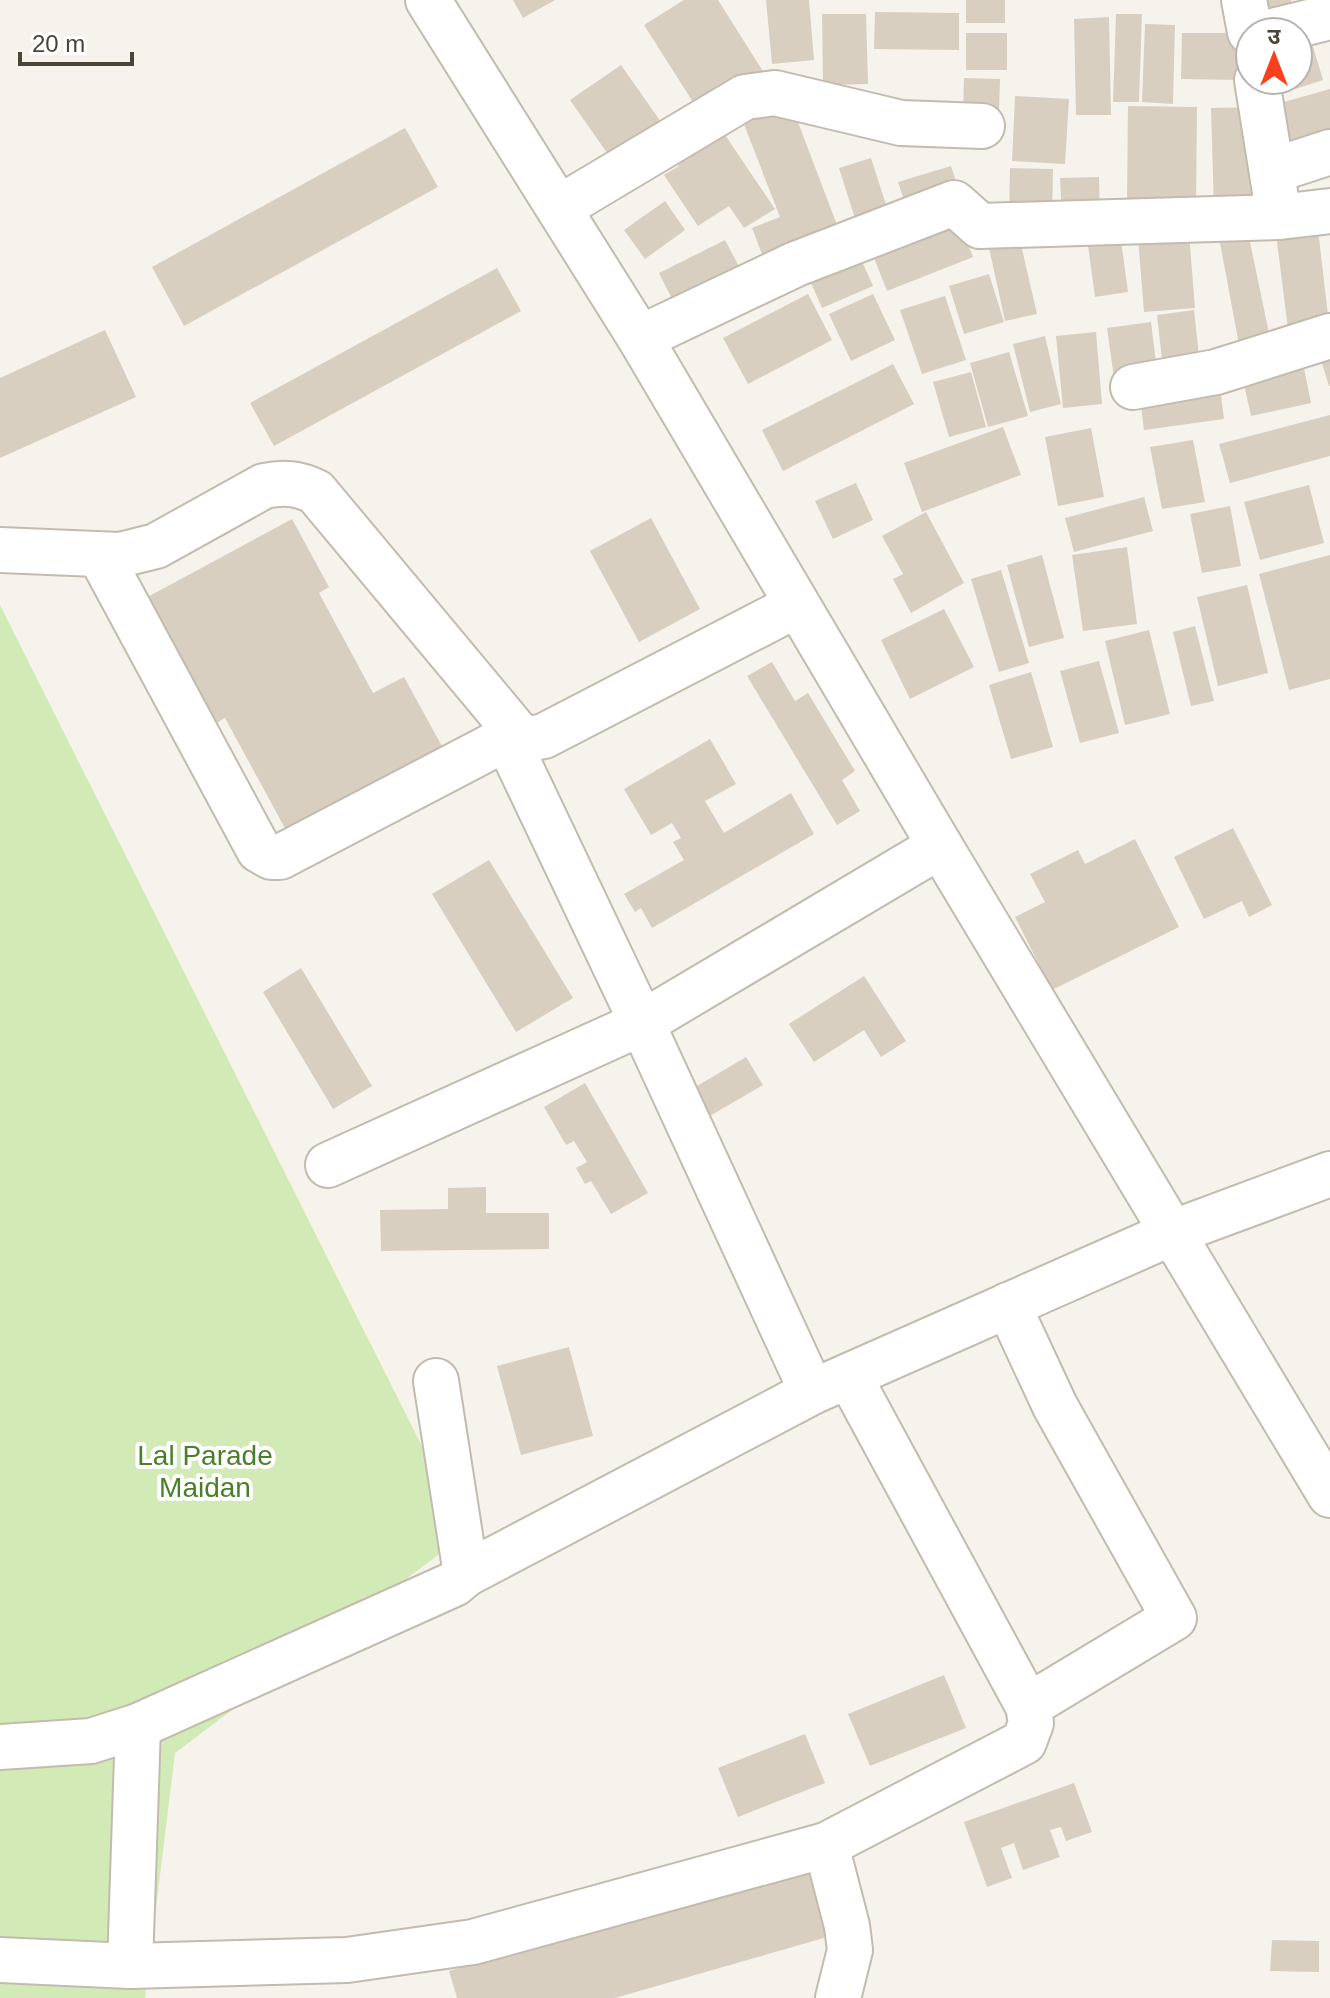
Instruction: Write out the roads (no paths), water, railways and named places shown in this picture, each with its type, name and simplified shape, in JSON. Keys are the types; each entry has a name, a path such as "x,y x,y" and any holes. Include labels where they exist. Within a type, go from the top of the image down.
{"street":[{"path":"428,0 640,338 940,846 1330,1495"},
{"path":"559,208 745,97 759,93 775,93 901,123 982,126"},
{"path":"1260,96 1279,217"},
{"path":"1272,171 1330,152"},
{"path":"640,338 796,264 954,203 980,226 1279,217 1330,211"},
{"path":"1133,387 1216,372 1330,336"},
{"path":"0,550 100,555 137,553 156,546 264,486 283,482 302,485 316,492 512,736 642,1023 830,1384 1028,1706 1031,1723 1024,1742 826,1845 473,1942 347,1960 130,1966 0,1960"},
{"path":"100,555 259,850 271,857 280,857 512,736 529,739 544,736 797,605"},
{"path":"328,1165 642,1023 940,846"},
{"path":"0,1747 91,1741 138,1726 454,1584 466,1574 830,1384 1174,1232 1330,1174"},
{"path":"1008,1305 1055,1406 1174,1618 1028,1706"},
{"path":"436,1381 466,1574"},
{"path":"130,1966 138,1726"},
{"path":"826,1845 847,1926 850,1950 838,1998"}],"park label":[{"name":"Lal Parade Maidan","path":"205,1471"}]}
